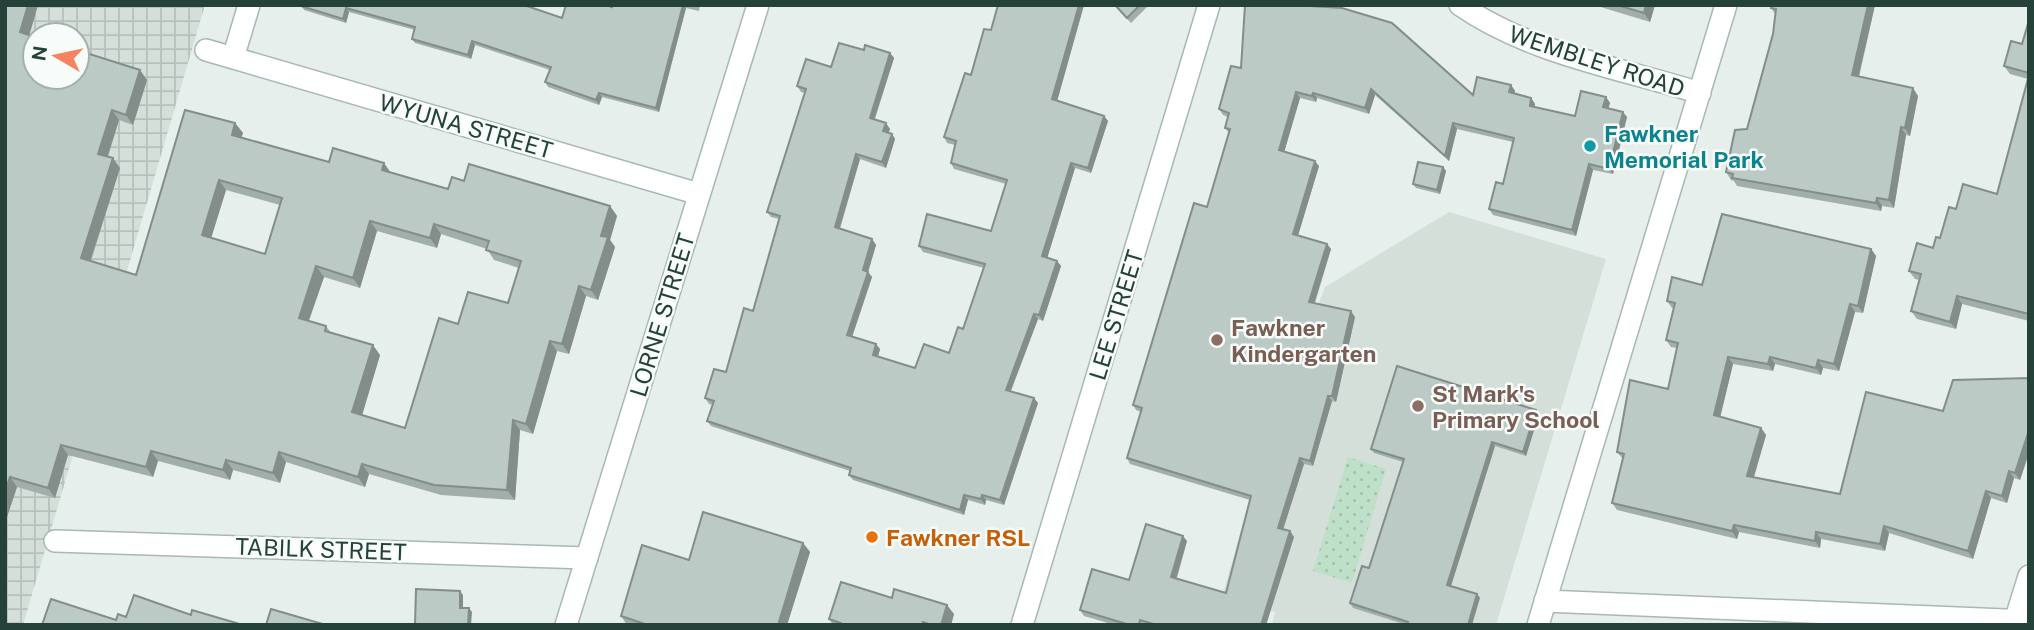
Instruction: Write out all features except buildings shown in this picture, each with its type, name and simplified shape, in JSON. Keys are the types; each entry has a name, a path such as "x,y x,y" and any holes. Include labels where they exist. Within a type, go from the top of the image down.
{"street":[{"path":"233,58 249,5"},
{"name":"LORNE STREET","path":"566,625 758,5"},
{"name":"LEE STREET","path":"1021,625 1209,5"},
{"name":"WEMBLEY ROAD","path":"1460,5 1487,24 1518,38 1700,93"},
{"path":"1538,625 1726,5"},
{"name":"WYUNA STREET","path":"206,50 699,194"},
{"name":"TABILK STREET","path":"55,541 587,558"},
{"path":"1545,601 2022,621 2029,576"}],"shaded area":[{"path":"5,5 205,5 23,625 5,625"},
{"name":"St Mark's Primary School","path":"1449,212 1606,259 1496,625 1272,625 1275,612 1222,597 1305,305 1317,308 1325,287"}],"green space":[{"path":"1348,457 1386,469 1352,583 1313,571"}],"place":[{"name":"Fawkner Memorial Park","path":"1590,146"},
{"name":"Fawkner Kindergarten","path":"1217,340"},
{"name":"St Mark's Primary School","path":"1418,406"},
{"name":"Fawkner RSL","path":"872,537"}]}
